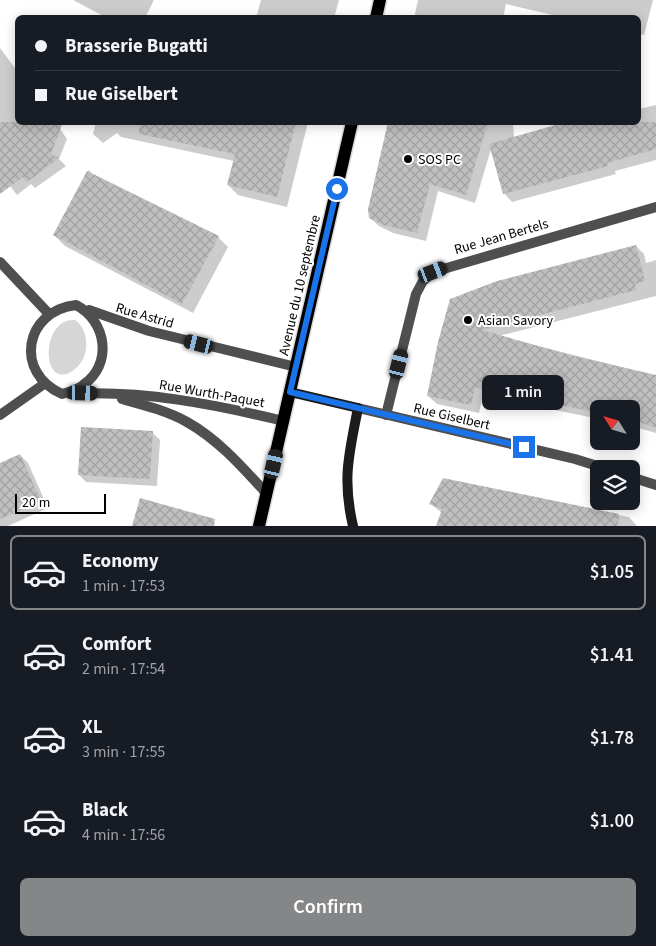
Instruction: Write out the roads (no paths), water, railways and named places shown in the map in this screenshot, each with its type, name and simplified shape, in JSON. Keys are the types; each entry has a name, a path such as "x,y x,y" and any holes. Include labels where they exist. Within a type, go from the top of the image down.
{"main road":[{"path":"377,15 380,0"},
{"name":"Avenue du 10 septembre","path":"259,526 351,125"}],"street":[{"name":"Rue Jean Bertels","path":"386,414 416,294 423,281 433,272 656,207"},
{"path":"0,262 49,314"},
{"name":"Rue Astrid","path":"76,305 126,325 296,367"},
{"path":"76,305 84,310 98,326 102,336 102,358 92,378 84,385 62,394 44,384 34,367 31,348 36,329 49,314 66,306 76,305"},
{"path":"0,415 44,384"},
{"name":"Rue Giselbert","path":"290,392 590,464"},
{"name":"Rue Wurth-Paquet","path":"62,394 104,394 192,400 284,421"},
{"name":"Rue Wurth-Paquet","path":"104,394 150,406 188,422 227,452 267,494"},
{"path":"353,526 348,507 346,465 358,408"},
{"path":"640,480 656,485"}],"place":[{"name":"SOS PC","path":"408,159"},
{"name":"Asian Savory","path":"468,320"}]}
